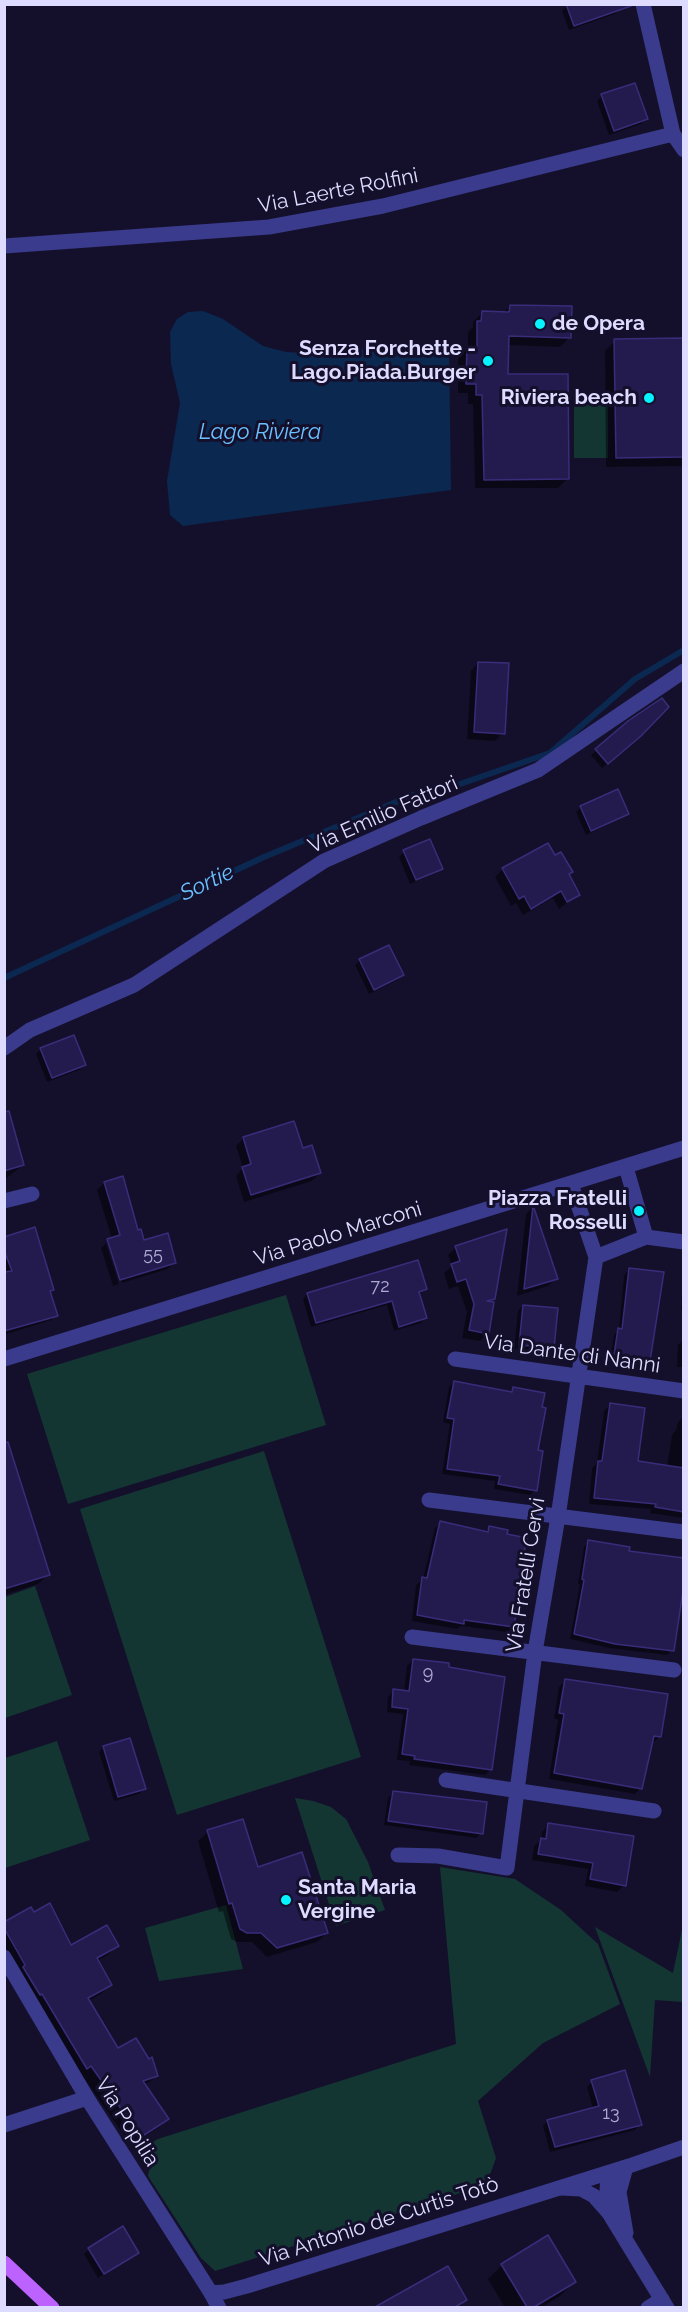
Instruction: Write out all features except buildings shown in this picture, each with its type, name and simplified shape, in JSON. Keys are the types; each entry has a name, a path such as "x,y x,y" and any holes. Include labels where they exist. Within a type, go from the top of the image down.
{"main road":[{"path":"4,2264 38,2307"},
{"path":"4,2264 52,2307"}],"street":[{"path":"643,4 673,134 684,150"},
{"name":"Via Laerte Rolfini","path":"4,246 269,227 383,206 673,134"},
{"name":"Via Emilio Fattori","path":"4,1048 30,1030 134,985 324,861 538,770 684,671"},
{"name":"Via Paolo Marconi","path":"4,1359 684,1149"},
{"path":"626,1167 646,1237"},
{"name":"Via Fratelli Cervi","path":"398,1855 438,1856 507,1868 535,1652 558,1517 596,1257 571,1184"},
{"path":"4,1201 32,1194"},
{"path":"596,1257 646,1237 684,1242"},
{"name":"Via Dante di Nanni","path":"455,1359 684,1391"},
{"path":"429,1500 684,1532"},
{"path":"412,1637 674,1670"},
{"path":"446,1780 654,1811"},
{"name":"Via Popilia","path":"4,1957 87,2098 219,2307"},
{"path":"4,2125 87,2098"},
{"name":"Via Antonio de Curtis Totò","path":"211,2293 247,2286 684,2147"},
{"path":"626,2167 620,2192 623,2223 629,2244"},
{"path":"608,2173 609,2213"},
{"path":"560,2187 581,2190 594,2196 609,2213 665,2303 648,2307"}],"green space":[{"path":"574,395 608,395 608,458 574,458"},
{"path":"286,1295 326,1425 68,1504 27,1374"},
{"path":"264,1451 361,1757 177,1815 80,1509"},
{"path":"35,1586 72,1695 5,1718 5,1597"},
{"path":"57,1741 90,1840 5,1868 5,1758"},
{"path":"295,1798 331,1807 346,1819 368,1862 385,1910 336,1926"},
{"path":"440,1867 515,1879 561,1910 598,1944 620,2004 543,2043 478,2101 496,2158 482,2186 215,2271 201,2258 148,2176 151,2160 145,2154 149,2144 158,2139 456,2044"},
{"path":"226,1905 243,1969 159,1981 145,1928"},
{"path":"683,1925 683,2002 655,2000 650,2077 595,1927 673,1973"}],"water":[{"name":"Lago Riviera","path":"203,311 223,319 263,346 286,352 307,353 449,344 451,490 183,526 170,515 167,481 180,403 171,364 170,332 177,319 188,312"}],"waterway":[{"name":"Sortie","path":"460,784 550,753 635,679 684,650"},
{"name":"Sortie","path":"4,978 264,857 413,795"}],"place":[{"name":"de Opera","path":"540,324"},
{"name":"Senza Forchette - Lago.Piada.Burger","path":"488,361"},
{"name":"Riviera beach","path":"649,398"},
{"name":"Piazza Fratelli Rosselli","path":"639,1211"},
{"name":"Santa Maria Vergine","path":"286,1900"}]}
